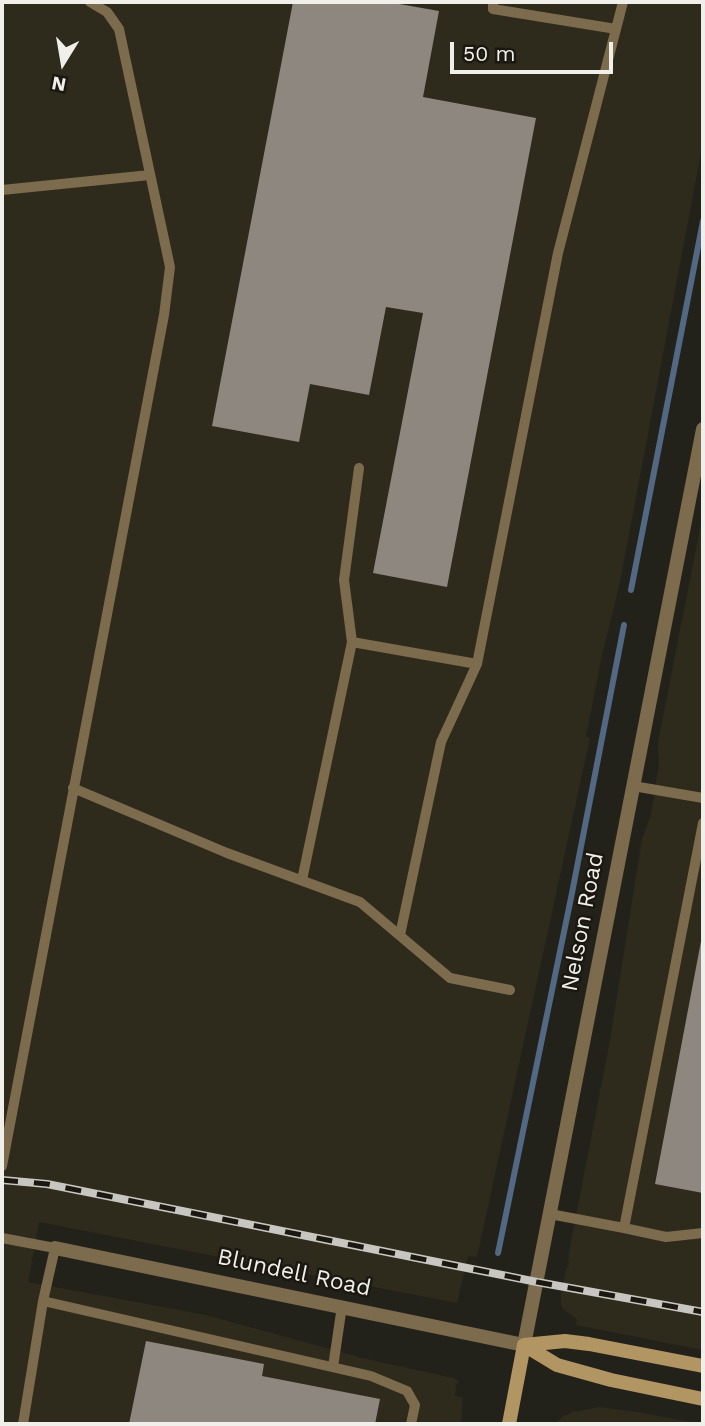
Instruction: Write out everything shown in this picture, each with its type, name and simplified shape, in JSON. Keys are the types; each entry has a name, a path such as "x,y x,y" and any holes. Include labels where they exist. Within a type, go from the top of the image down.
{"main road":[{"name":"Blundell Road","path":"524,1345 565,1341 703,1366"},
{"name":"Blundell Road","path":"524,1345 557,1366 703,1399"},
{"name":"Nelson Road","path":"509,1424 524,1345"}],"street":[{"name":"Nelson Road","path":"524,1345 703,429"},
{"name":"Blundell Road","path":"55,1248 524,1345"}],"lane":[{"path":"2,1166 164,315 170,267 119,29 107,12 90,2"},
{"path":"493,2 493,9 616,29"},
{"path":"400,935 441,741 477,664 558,253 623,2"},
{"path":"2,190 150,175"},
{"path":"302,880 352,642 344,580 359,468"},
{"path":"352,642 477,664"},
{"path":"633,786 703,798"},
{"path":"73,788 227,853 360,902 450,978 510,990"},
{"path":"624,1228 703,823"},
{"path":"550,1214 666,1237 703,1233"},
{"path":"2,1238 55,1248 43,1301 23,1424"},
{"path":"43,1301 371,1376 407,1391 415,1405 411,1424"},
{"path":"332,1367 342,1306"}],"shaded area":[{"path":"2,2 703,2 703,142 620,582 586,737 590,738 477,1257 468,1256 457,1303 39,1222 28,1282 206,1315 366,1359 453,1378 459,1381 455,1396 463,1397 461,1424 2,1424"},
{"path":"703,513 703,1350 576,1325 577,1319 561,1305 561,1295 610,1040 642,839 651,815 659,764 658,742"},
{"path":"599,1407 700,1424 555,1424 573,1412"}],"building":[{"path":"293,2 388,2 439,11 423,97 536,118 447,587 373,573 423,313 386,307 369,395 310,384 299,442 212,426"},
{"path":"703,936 703,1193 655,1184"},
{"path":"146,1341 264,1364 262,1376 380,1399 375,1424 129,1424"}],"waterway":[{"path":"631,590 703,221"},
{"path":"498,1253 624,625"}],"railway":[{"path":"2,1180 47,1184 537,1282 703,1312"}]}
